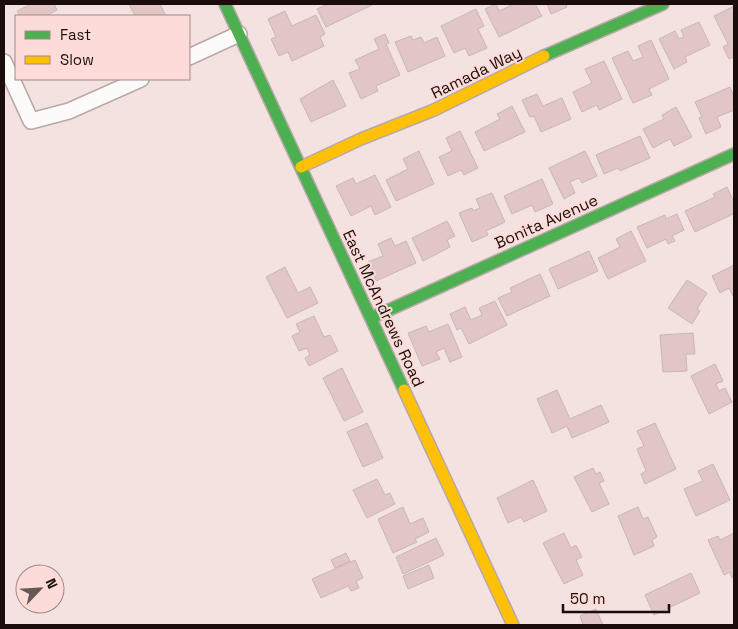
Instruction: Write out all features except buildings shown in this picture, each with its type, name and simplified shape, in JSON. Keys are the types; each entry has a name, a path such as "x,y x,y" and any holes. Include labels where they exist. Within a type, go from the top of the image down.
{"street":[{"name":"East McAndrews Road","path":"225,4 514,625"},
{"name":"Ramada Way","path":"301,167 361,139 434,110 574,42 663,4"},
{"path":"190,57 239,34"},
{"path":"4,62 31,121 70,111 139,80"},
{"name":"Bonita Avenue","path":"371,318 734,154"}],"traffic: fast":[{"path":"225,4 404,390"},
{"path":"544,56 663,4"},
{"path":"371,318 734,154"}],"traffic: slow":[{"path":"301,167 361,139 434,110 544,56"},
{"path":"404,390 513,625"}]}
